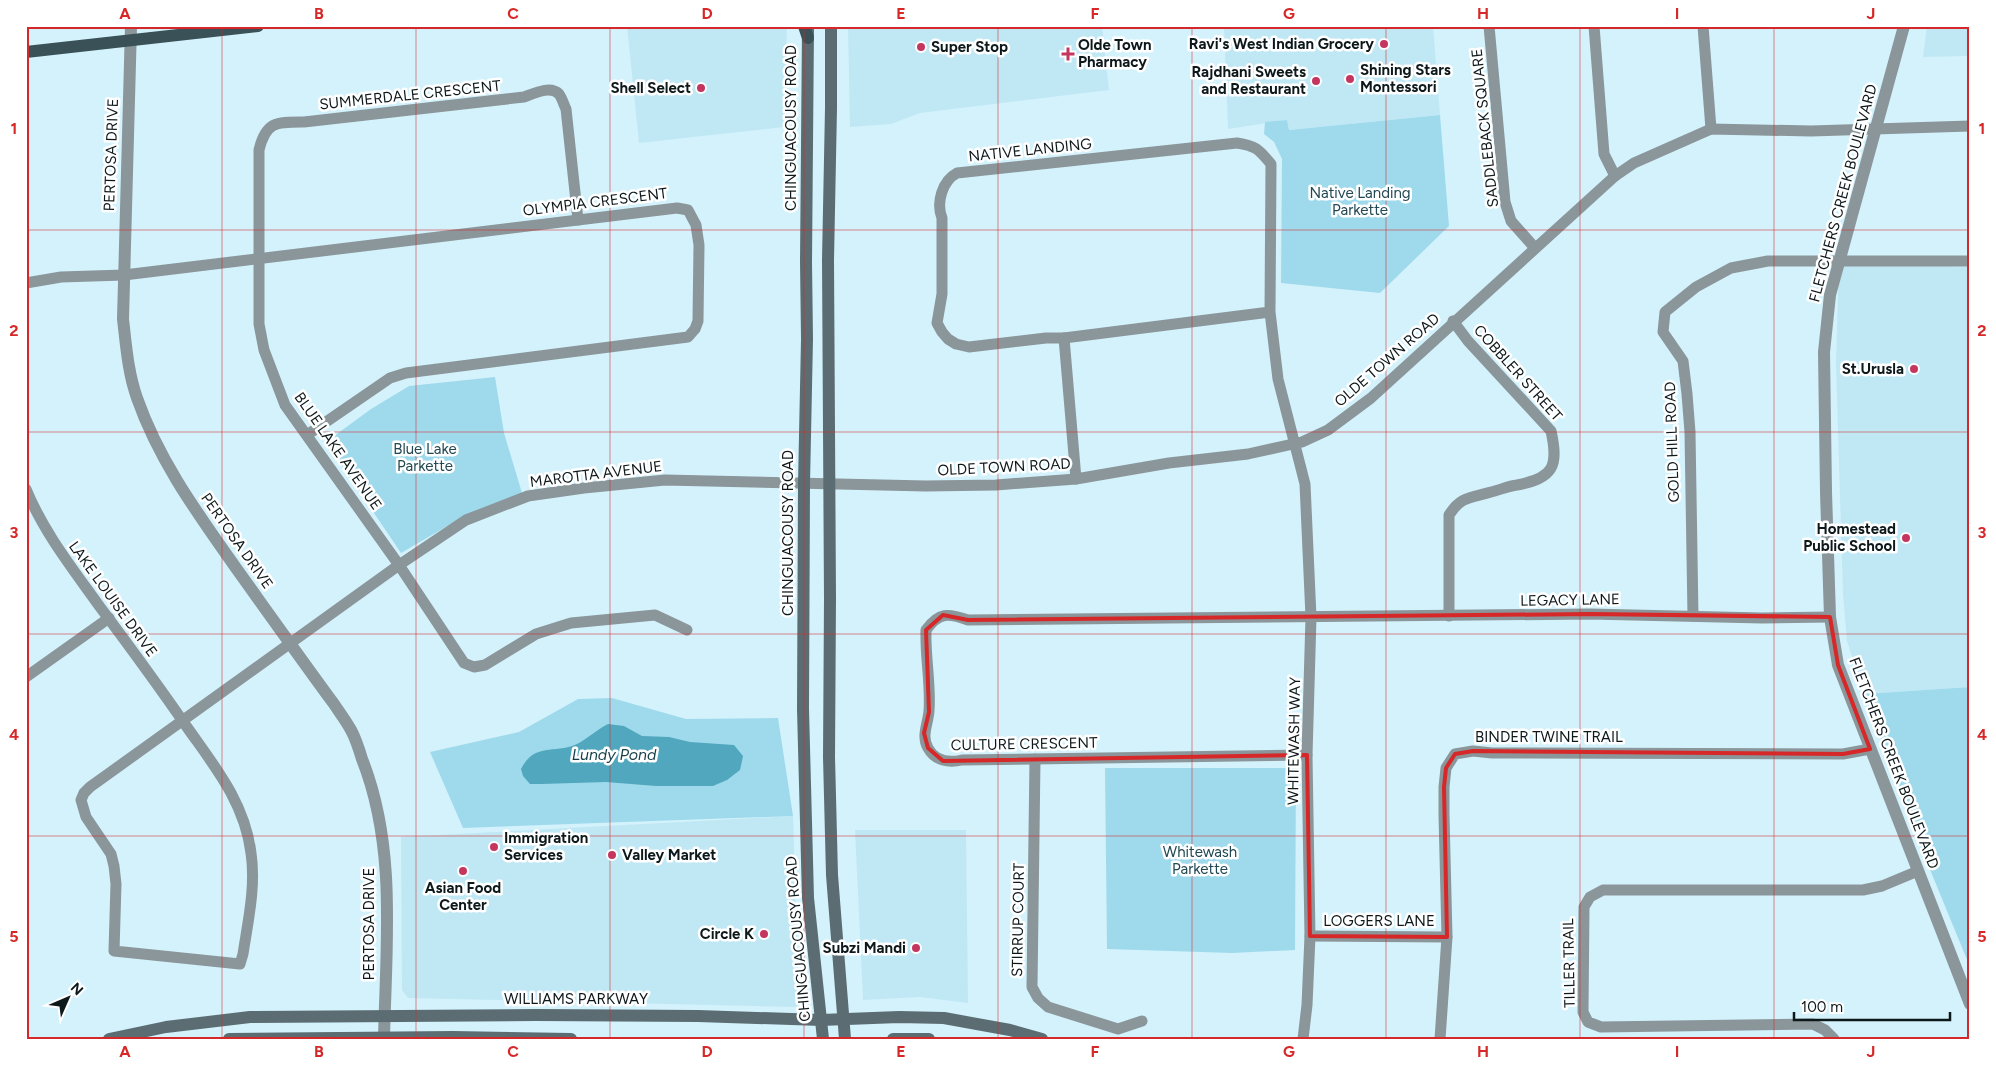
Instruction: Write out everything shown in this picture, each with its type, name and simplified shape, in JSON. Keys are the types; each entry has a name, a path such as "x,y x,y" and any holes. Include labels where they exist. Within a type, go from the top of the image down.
{"main road":[{"path":"26,52 258,26"},
{"path":"831,26 832,98 828,260 829,757 831,846 844,1039"},
{"name":"CHINGUACOUSY ROAD","path":"806,30 807,339 803,708 808,898 823,1039"},
{"name":"WILLIAMS PARKWAY","path":"110,1039 166,1027 250,1017 698,1016 821,1020 899,1017 944,1018 1010,1030 1042,1039"},
{"path":"230,1039 453,1037 571,1039"},
{"path":"893,1039 929,1039"}],"street":[{"name":"PERTOSA DRIVE","path":"131,26 123,319 128,360 136,396 150,432 192,507 352,731 372,784 384,846 387,882 384,1038"},
{"name":"SADDLEBACK SQUARE","path":"1489,26 1505,202 1511,221 1535,248"},
{"path":"1594,26 1604,154 1615,176"},
{"path":"1703,26 1711,129"},
{"name":"FLETCHERS CREEK BOULEVARD","path":"1904,26 1830,295 1824,352 1830,617 1838,666 1970,1004"},
{"name":"SUMMERDALE CRESCENT","path":"258,258 259,150 263,135 268,128 278,122 304,122 524,97 542,91 553,91 558,94 566,109 578,220"},
{"name":"OLDE TOWN ROAD","path":"829,485 996,485 1076,479 1169,463 1248,454 1302,442 1328,430 1365,402 1615,176 1634,163 1711,129 1811,131 1970,126"},
{"name":"NATIVE LANDING","path":"1270,312 1064,338 1046,338 969,347 956,344 942,332 938,323 943,270 942,218 939,210 942,193 948,180 953,175 971,171 1228,144 1250,144 1260,150 1267,158 1272,170 1270,312 1278,379 1294,444"},
{"name":"OLYMPIA CRESCENT","path":"26,282 61,277 124,275 677,208 688,210 696,225 699,246 698,321 695,329 688,337 406,373 390,378 307,434"},
{"name":"BLUE LAKE AVENUE","path":"258,258 259,324 264,350 285,406 307,434 399,565 464,663 474,667 485,665 536,634 571,623 655,615 687,630"},
{"name":"GOLD HILL ROAD","path":"1693,616 1690,432 1687,394 1683,362 1663,332 1665,312 1696,287 1732,268 1768,261 1970,261"},
{"name":"COBBLER STREET","path":"1449,616 1449,515 1455,505 1468,497 1531,483 1543,478 1555,460 1555,446 1551,431 1468,341 1454,321"},
{"path":"1064,338 1076,479"},
{"name":"WHITEWASH WAY","path":"1294,444 1305,484 1311,617 1307,755 1310,936 1307,1005 1303,1039"},
{"name":"MAROTTA AVENUE","path":"182,721 399,565 466,520 528,496 666,480 829,485"},
{"name":"LAKE LOUISE DRIVE","path":"26,489 52,540 109,618 182,721 228,786 246,827 253,879 240,964 114,951 116,884 114,866 111,854 86,817 81,800 84,793 90,787 182,721"},
{"name":"LEGACY LANE","path":"1311,617 1590,614 1762,618 1830,617"},
{"name":"CULTURE CRESCENT","path":"1307,755 943,761 934,756 928,748 924,733 929,712 926,630 932,622 942,615 953,615 968,620 1311,617"},
{"path":"26,677 109,618"},
{"name":"BINDER TWINE TRAIL","path":"1440,1039 1447,936 1444,787 1446,768 1455,754 1474,751 1492,753 1843,754 1870,749"},
{"name":"STIRRUP COURT","path":"1035,759 1032,987 1038,998 1048,1007 1118,1029 1142,1021"},
{"name":"TILLER TRAIL","path":"1834,1039 1826,1030 1813,1024 1601,1027 1588,1022 1583,1012 1584,907 1590,897 1603,890 1863,890 1882,886 1918,871"},
{"name":"LOGGERS LANE","path":"1310,936 1447,936"}],"highlighted area":[{"path":"1590,614 1830,617 1838,665 1870,749 1843,754 1473,751 1455,754 1446,768 1444,787 1447,937 1310,936 1307,755 943,761 928,748 924,733 929,712 926,630 943,615 968,620"}],"shaded area":[{"path":"627,26 787,26 784,127 639,143"},
{"path":"848,26 1102,26 1109,90 920,113 891,124 850,127"},
{"path":"1224,26 1433,26 1440,115 1289,130 1287,120 1228,129"},
{"path":"1927,26 1970,26 1970,56 1923,57"},
{"path":"1839,262 1970,267 1970,687 1864,694 1847,641 1843,595 1836,363"},
{"path":"793,816 799,1007 408,998 402,990 401,837"},
{"path":"855,830 966,830 968,1003 920,997 863,1000"}],"green space":[{"name":"Native Landing Parkette","path":"1440,115 1449,226 1380,293 1281,283 1282,159 1274,142 1264,134 1265,122 1287,120 1289,130"},
{"name":"Blue Lake Parkette","path":"495,377 504,433 522,493 468,514 401,553 326,442 371,409 409,386"},
{"path":"1970,687 1970,967 1929,867 1864,694"},
{"path":"612,698 686,719 778,718 793,816 463,828 430,752 519,732 578,699"},
{"name":"Whitewash Parkette","path":"1105,768 1296,768 1295,950 1232,953 1107,949"}],"water":[{"name":"Lundy Pond","path":"608,724 624,726 642,736 669,737 690,742 734,745 743,756 740,770 727,780 713,786 656,786 606,782 530,784 523,776 521,769 533,755 579,743"}],"place":[{"name":"Ravi's West Indian Grocery","path":"1384,44"},
{"name":"Super Stop","path":"921,47"},
{"name":"Olde Town Pharmacy","path":"1068,54"},
{"name":"Shining Stars Montessori","path":"1350,79"},
{"name":"Rajdhani Sweets and Restaurant","path":"1316,81"},
{"name":"Shell Select","path":"701,88"},
{"name":"St.Urusla","path":"1914,369"},
{"name":"Homestead Public School","path":"1906,538"},
{"name":"Immigration Services","path":"494,847"},
{"name":"Valley Market","path":"612,855"},
{"name":"Asian Food Center","path":"463,871"},
{"name":"Circle K","path":"764,934"},
{"name":"Subzi Mandi","path":"916,948"}]}
